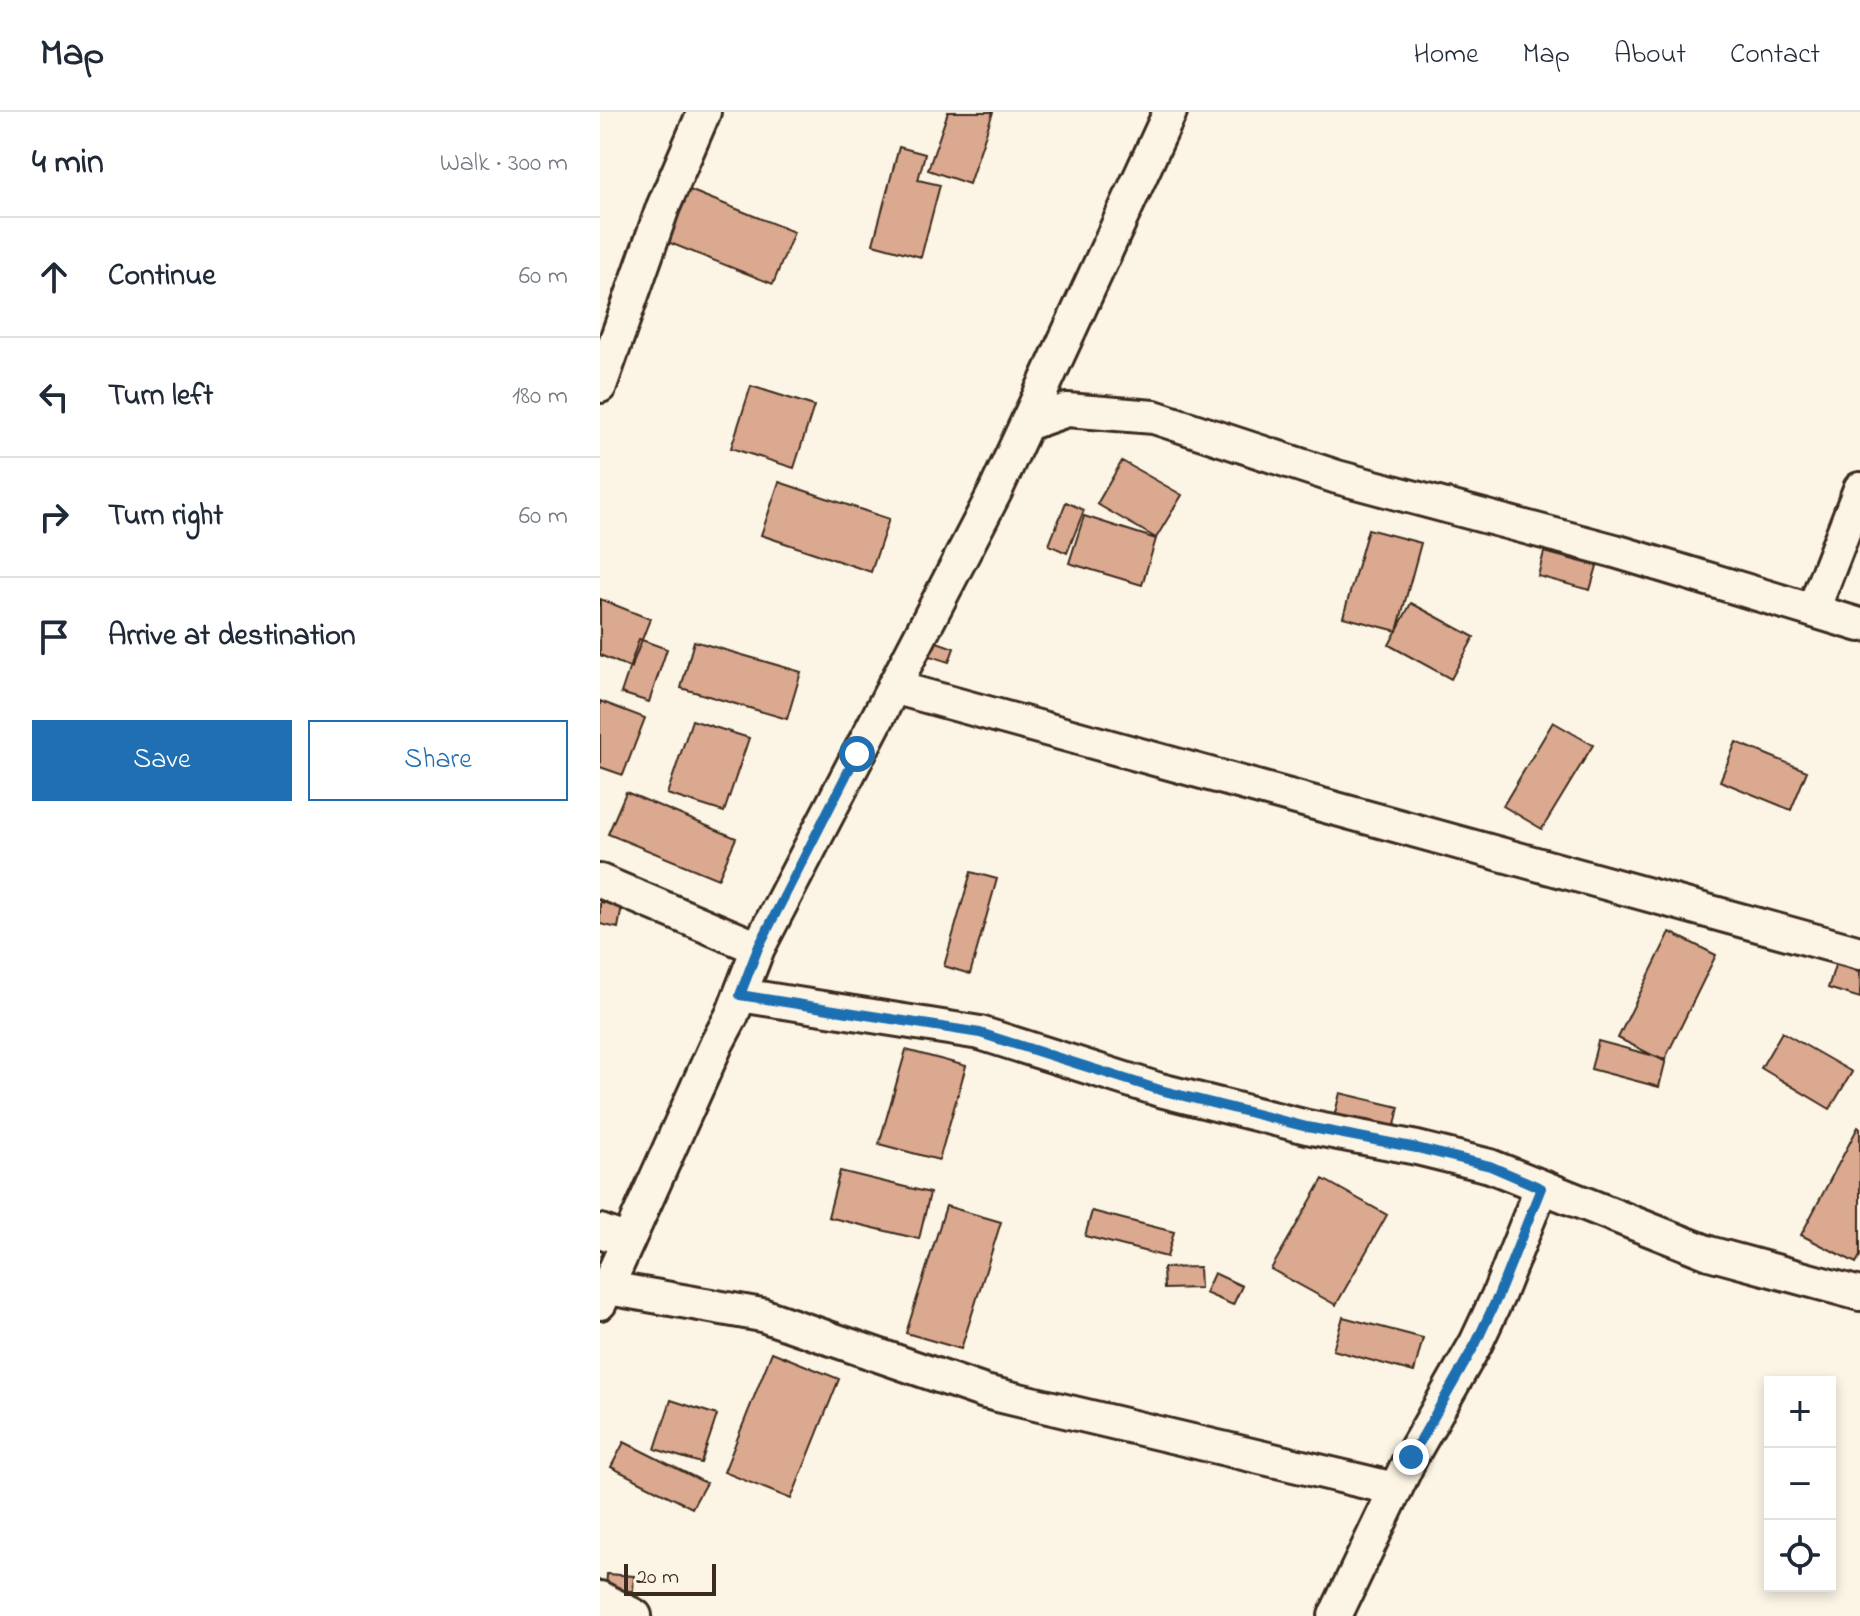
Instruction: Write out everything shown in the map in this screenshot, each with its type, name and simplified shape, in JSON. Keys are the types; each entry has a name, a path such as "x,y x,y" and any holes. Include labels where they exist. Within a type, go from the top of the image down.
{"street":[{"path":"600,386 663,207 704,112"},
{"path":"1170,112 995,492 758,948 740,995 614,1236 604,1296 762,1315 985,1392 1395,1489"},
{"path":"1027,424 1067,410 1154,417 1337,477 1615,551 1860,625"},
{"path":"1813,610 1860,489"},
{"path":"893,687 1860,953"},
{"path":"600,881 758,948"},
{"path":"740,995 980,1033 1160,1090 1307,1127 1490,1166 1709,1253 1860,1294"},
{"path":"1335,1616 1395,1489 1476,1343 1541,1188"},
{"path":"600,1598 635,1616"}],"building":[{"path":"948,112 993,112 969,184 928,170"},
{"path":"899,147 925,154 918,180 940,185 921,257 873,244"},
{"path":"687,189 794,232 773,284 665,241"},
{"path":"751,386 814,406 794,468 731,448"},
{"path":"1122,461 1182,495 1156,538 1097,504"},
{"path":"779,482 889,519 871,572 761,535"},
{"path":"1066,502 1084,510 1067,553 1049,545"},
{"path":"1084,516 1156,539 1142,585 1069,563"},
{"path":"1368,529 1421,543 1397,631 1343,617"},
{"path":"1544,552 1597,566 1590,590 1538,576"},
{"path":"600,599 650,619 631,668 600,655"},
{"path":"1411,603 1474,637 1451,679 1389,645"},
{"path":"923,637 954,648 949,662 918,652"},
{"path":"639,639 667,649 649,702 621,693"},
{"path":"694,641 801,672 787,719 681,688"},
{"path":"600,701 645,718 623,775 600,767"},
{"path":"692,720 749,738 724,812 667,794"},
{"path":"1553,722 1593,745 1542,829 1503,806"},
{"path":"1736,742 1807,771 1791,810 1720,781"},
{"path":"626,792 736,838 718,879 608,834"},
{"path":"971,872 997,879 970,974 944,966"},
{"path":"600,902 622,906 618,928 600,924"},
{"path":"1670,932 1716,955 1664,1061 1618,1038"},
{"path":"1836,962 1860,970 1860,998 1828,988"},
{"path":"1782,1032 1852,1072 1830,1109 1761,1068"},
{"path":"1598,1041 1666,1059 1659,1087 1591,1069"},
{"path":"906,1050 966,1066 939,1160 879,1144"},
{"path":"1340,1093 1399,1107 1394,1130 1334,1117"},
{"path":"1858,1127 1860,1256 1856,1263 1801,1235"},
{"path":"840,1171 930,1193 919,1239 828,1217"},
{"path":"1323,1179 1387,1215 1336,1305 1271,1269"},
{"path":"946,1206 1001,1222 961,1349 906,1333"},
{"path":"1092,1211 1174,1232 1167,1257 1085,1236"},
{"path":"1199,1267 1200,1288 1164,1289 1163,1268"},
{"path":"1214,1273 1242,1286 1233,1305 1205,1293"},
{"path":"1343,1317 1423,1338 1414,1372 1333,1350"},
{"path":"772,1352 839,1379 791,1499 724,1472"},
{"path":"671,1400 717,1415 701,1463 655,1449"},
{"path":"624,1442 706,1483 692,1508 611,1467"},
{"path":"607,1574 634,1576 633,1591 606,1590"}],"route":[{"path":"857,754 758,948 740,995 980,1033 1160,1090 1307,1127 1490,1166 1541,1188 1476,1343 1411,1457"}]}
